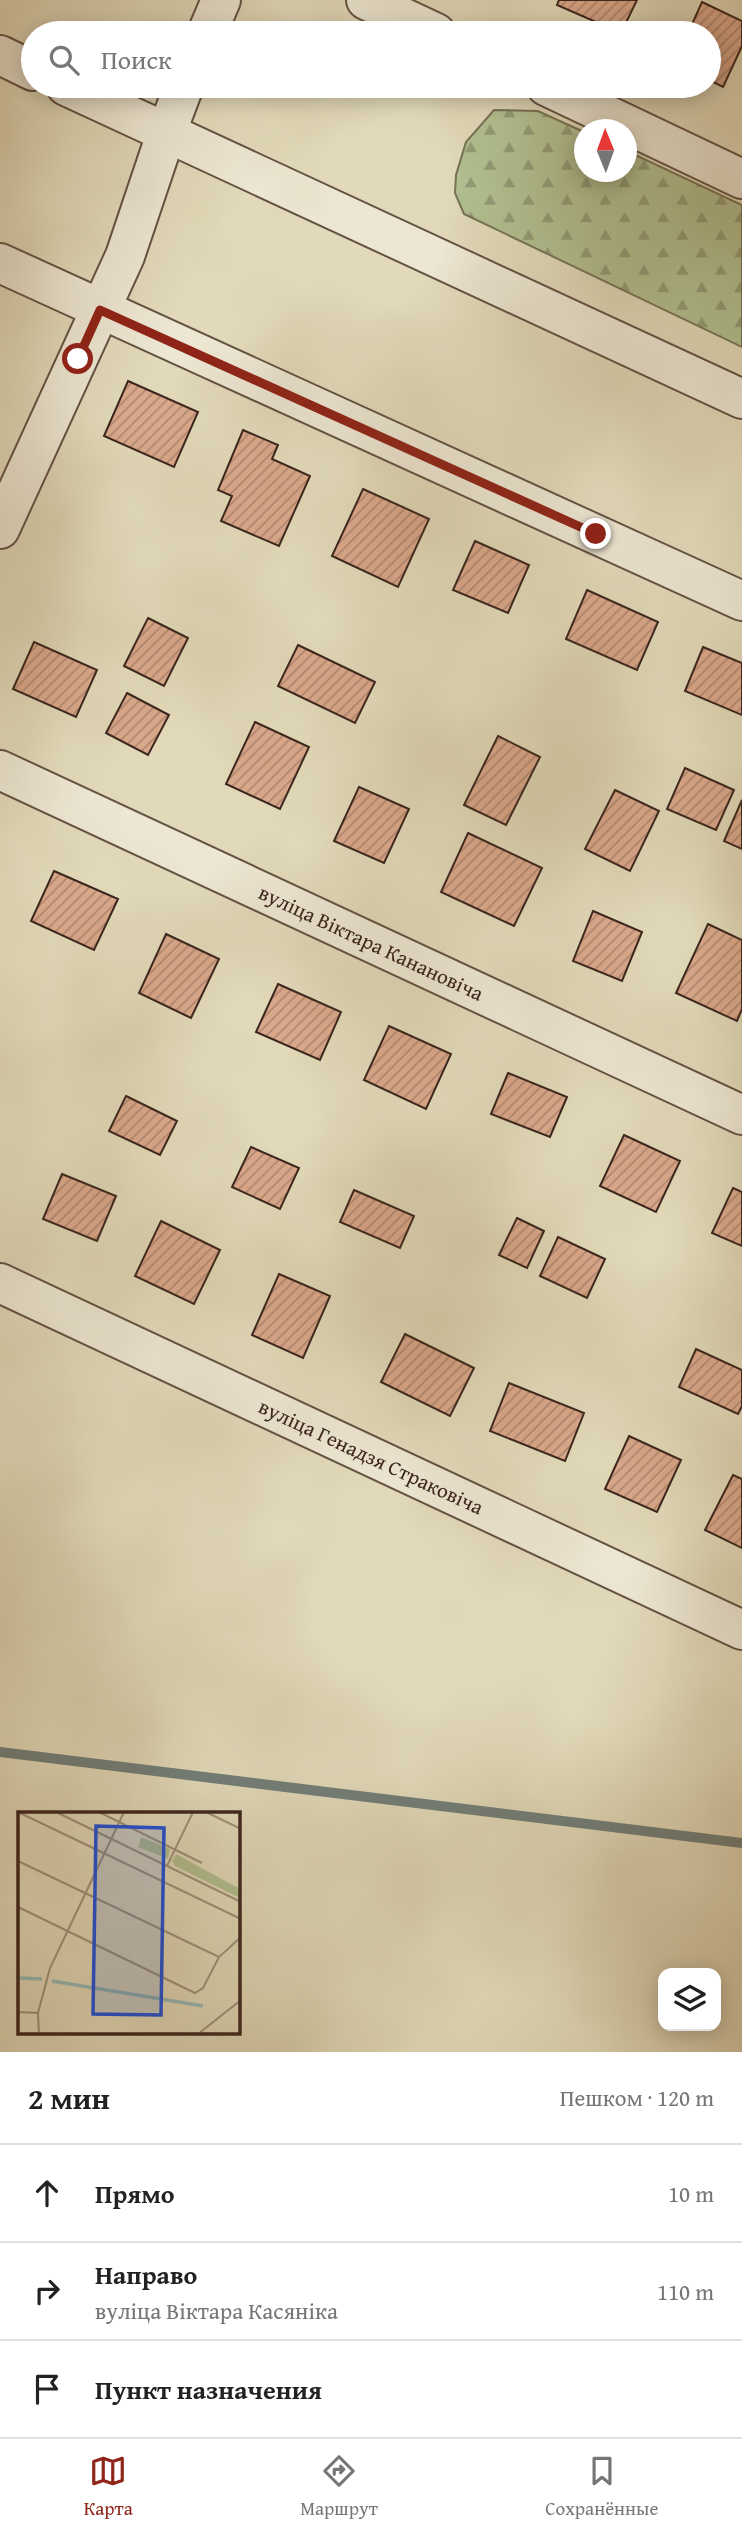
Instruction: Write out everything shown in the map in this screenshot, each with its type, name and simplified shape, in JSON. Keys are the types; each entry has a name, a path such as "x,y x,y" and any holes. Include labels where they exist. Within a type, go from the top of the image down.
{"street":[{"path":"212,21 222,0"},
{"path":"366,0 411,21"},
{"path":"0,55 21,65"},
{"path":"93,98 742,399"},
{"path":"0,529 125,256 179,98"},
{"path":"571,98 742,179"},
{"path":"0,263 742,601"},
{"name":"вуліца Віктара Канановіча","path":"0,770 742,1115"},
{"name":"вуліца Генадзя Страковіча","path":"0,1283 742,1630"}],"green space":[{"path":"494,110 538,111 574,127 574,182 637,182 637,156 742,205 742,347 464,214 455,193 456,175 466,142"}],"building":[{"path":"559,0 637,0 627,21 594,21 557,5"},
{"path":"702,2 742,21 742,46 723,87 721,21 693,21"},
{"path":"128,381 198,412 174,467 104,436"},
{"path":"243,430 278,445 272,459 310,476 279,546 221,521 232,496 218,490"},
{"path":"363,489 429,519 398,587 332,556"},
{"path":"475,541 529,565 508,613 453,590"},
{"path":"587,590 658,622 637,670 566,639"},
{"path":"148,618 188,638 164,686 124,666"},
{"path":"34,642 97,670 76,717 13,689"},
{"path":"298,645 375,682 355,723 278,686"},
{"path":"703,647 742,663 742,715 685,691"},
{"path":"127,693 169,715 148,755 106,733"},
{"path":"255,722 309,747 280,809 226,784"},
{"path":"498,736 540,757 506,825 464,805"},
{"path":"685,768 734,790 716,830 667,809"},
{"path":"359,787 409,809 384,863 334,841"},
{"path":"615,790 659,811 630,871 585,849"},
{"path":"742,800 742,849 724,841"},
{"path":"468,833 542,868 514,926 441,892"},
{"path":"54,871 118,899 94,950 31,921"},
{"path":"593,911 642,932 622,981 573,961"},
{"path":"708,924 742,940 742,1009 737,1021 676,993"},
{"path":"166,934 219,959 191,1018 139,993"},
{"path":"278,984 341,1012 320,1060 256,1032"},
{"path":"389,1026 451,1054 426,1109 364,1080"},
{"path":"508,1073 567,1097 550,1137 491,1114"},
{"path":"126,1096 177,1121 160,1155 109,1131"},
{"path":"624,1135 680,1161 656,1212 600,1186"},
{"path":"251,1147 299,1168 280,1209 232,1187"},
{"path":"62,1174 116,1196 97,1241 43,1219"},
{"path":"733,1188 742,1192 742,1246 712,1233"},
{"path":"354,1190 414,1216 400,1248 340,1222"},
{"path":"517,1218 544,1231 527,1268 499,1255"},
{"path":"161,1221 220,1250 194,1304 135,1276"},
{"path":"558,1237 605,1259 587,1298 540,1276"},
{"path":"279,1274 330,1296 303,1358 252,1335"},
{"path":"405,1334 474,1368 450,1416 381,1382"},
{"path":"696,1349 742,1370 742,1406 738,1414 679,1387"},
{"path":"509,1383 584,1413 565,1461 490,1431"},
{"path":"629,1436 681,1460 657,1512 605,1489"},
{"path":"733,1475 742,1479 742,1548 705,1530"}],"waterway":[{"path":"0,1752 742,1843"}],"route":[{"path":"78,359 100,310 596,534"}]}
